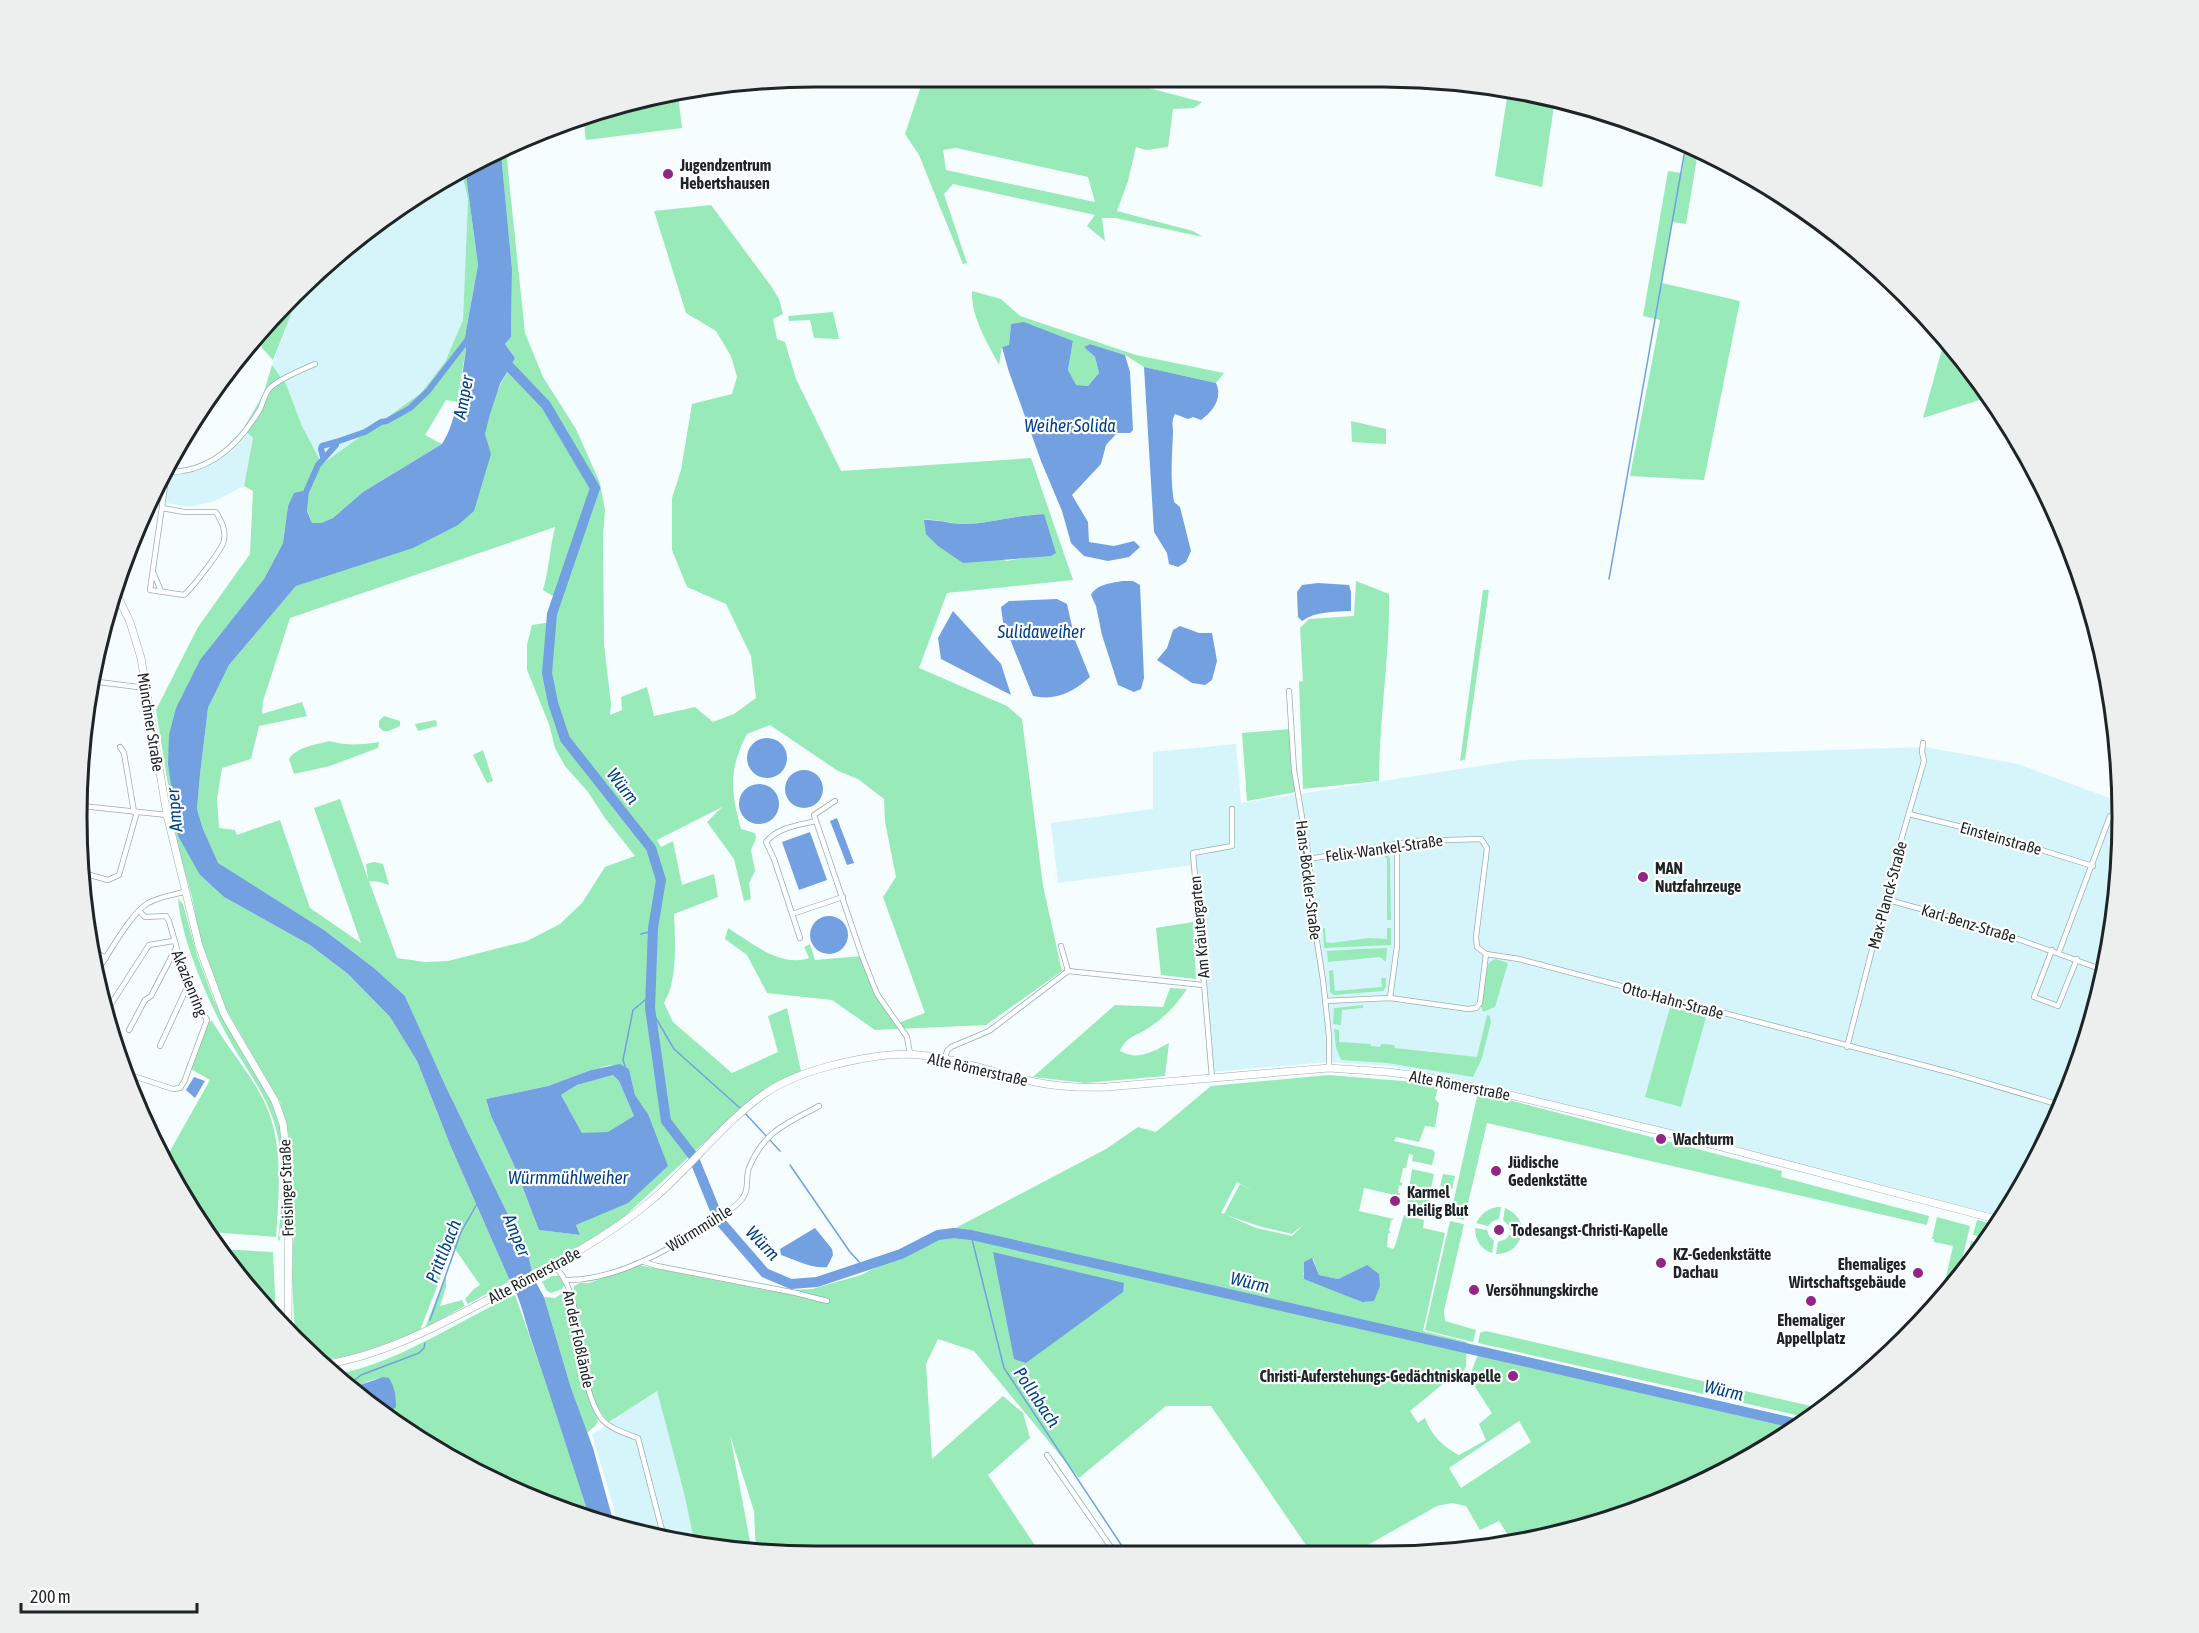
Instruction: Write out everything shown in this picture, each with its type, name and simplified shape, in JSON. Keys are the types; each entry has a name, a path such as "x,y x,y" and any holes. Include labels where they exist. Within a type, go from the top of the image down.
{"main road":[{"name":"Münchner Straße","path":"120,601 130,622 141,658 167,815 195,934 214,991"},
{"name":"Freisinger Straße","path":"214,991 233,1030 275,1101 283,1124 289,1173 288,1318"},
{"name":"Alte Römerstraße","path":"333,1362 412,1338 539,1274 615,1229 653,1198 764,1094 802,1074 861,1059 910,1054 945,1059 1034,1082 1070,1087 1107,1087 1329,1068 1387,1072 1476,1087 1679,1136 1991,1218"}],"street":[{"path":"174,471 193,470 220,456 243,432 260,409 269,389 315,364"},
{"path":"162,508 184,512 216,512 224,527 224,542 187,593 180,595 150,590 163,491"},
{"path":"153,572 161,591"},
{"path":"100,682 146,688"},
{"name":"Hans-Böckler-Straße","path":"1288,691 1294,770 1309,859 1329,1036 1329,1068"},
{"name":"Max-Planck-Straße","path":"1847,1047 1924,761 1923,743"},
{"path":"90,875 108,880 119,875 135,812 124,753 120,747"},
{"path":"800,938 774,859 766,842 772,834 816,821 814,815 835,801"},
{"path":"87,807 167,815"},
{"name":"Am Kräutergarten","path":"1212,1078 1192,853 1232,846 1232,809"},
{"name":"Einsteinstraße","path":"1909,814 1990,834 2092,866"},
{"path":"2059,952 2112,815"},
{"name":"Alte Römerstraße","path":"816,821 877,994 908,1037 910,1054"},
{"name":"Felix-Wankel-Straße","path":"1309,859 1398,846 1414,841 1477,838 1485,843 1487,848 1476,937 1477,947 1486,954"},
{"path":"1390,998 1397,940 1398,846"},
{"path":"102,964 139,911 150,902 184,892"},
{"path":"792,914 843,897"},
{"name":"Karl-Benz-Straße","path":"1885,899 1982,926 2096,967"},
{"name":"Akazienring","path":"136,1077 173,1089 180,1088 207,1020 182,966 166,916 145,917 139,911"},
{"path":"112,1003 150,945 173,941"},
{"path":"1061,946 1068,972"},
{"path":"129,1030 145,1000 151,996 176,948"},
{"path":"2052,950 2034,997 2058,1006 2077,959"},
{"path":"1325,1001 1390,998 1476,1008 1480,1003 1486,954"},
{"name":"Otto-Hahn-Straße","path":"1486,954 1519,959 1956,1074 2053,1103"},
{"path":"100,955 106,958"},
{"path":"945,1059 951,1047 989,1031 1068,972 1203,985"},
{"path":"160,1046 189,983"},
{"name":"Würmmühle","path":"566,1280 581,1281 644,1262 714,1221 742,1200 747,1191 747,1172 757,1150 770,1134 819,1106"},
{"path":"644,1262 827,1301"},
{"name":"An der Floßlände","path":"554,1265 566,1280 577,1322 584,1373 591,1397 605,1422 638,1438 662,1529"},
{"path":"1047,1455 1111,1546"}],"shaded area":[{"path":"463,179 468,199 463,320 445,362 421,393 322,464 302,426 286,384 272,365 294,309 301,301 372,238 411,210"},
{"path":"243,429 253,438 244,486 215,501 190,507 166,503 167,485 176,469 193,466 222,451"},
{"path":"1236,744 1241,803 1518,760 1925,747 2018,764 2111,799 2106,912 2087,1005 2073,1051 2037,1139 1991,1218 1485,1084 1388,1066 1329,1062 1211,1072 1193,865 1058,883 1051,823 1153,809 1153,752"},
{"path":"657,1390 693,1535 617,1518 592,1435"}],"green space":[{"path":"921,87 1145,87 1202,102 1194,108 1173,109 1168,147 1146,150 1136,147 1128,181 1117,211 1193,231 1203,237 1115,218 1102,218 1105,241 1087,226 1095,215 953,184 944,194 967,263 963,264 919,155 905,134","holes":["956,148 1088,177 1095,202 946,170 943,150"]},
{"path":"1507,98 1554,108 1542,187 1495,176"},
{"path":"679,100 682,128 586,140 584,125"},
{"path":"1685,153 1697,158 1686,224 1672,222 1662,283 1740,301 1704,480 1630,476 1660,320 1643,316 1668,171 1682,173"},
{"path":"507,156 525,333 543,377 576,429 600,483 605,510 603,536 604,644 611,704 610,715 622,710 621,697 647,687 654,716 695,707 713,722 734,714 756,698 751,656 726,604 687,587 672,550 672,498 681,470 692,404 732,394 737,377 731,356 716,331 686,313 654,211 711,205 771,286 779,299 783,314 773,319 777,339 785,342 796,379 841,471 1031,458 1073,580 947,593 919,668 1007,706 1022,719 1043,886 1062,971 986,1025 875,1030 832,1000 767,993 747,955 725,939 728,928 766,952 787,960 809,958 804,947 810,944 815,960 862,956 877,994 898,1023 925,1013 883,897 896,877 885,822 884,799 858,779 838,771 770,725 747,734 734,770 733,792 741,829 755,833 756,838 751,850 755,871 749,883 751,899 744,901 734,859 707,822 722,807 657,840 661,847 673,841 682,885 714,874 718,897 674,914 674,972 664,1003 673,1022 732,1073 778,1052 768,1016 787,1008 801,1071 748,1102 623,1218 566,1255 531,1271 529,1258 446,1087 405,996 374,968 324,930 217,863 197,809 208,708 229,665 296,586 335,572 491,454 485,436 488,417 500,385 515,358 505,344 511,337 512,269 502,159","holes":["1044,514 1051,556 1006,561 924,520 970,524","555,527 543,590 558,599 551,622 532,625 527,645 527,670 549,724 555,748 565,766 588,792 635,856 605,867 582,903 560,924 527,941 448,961 425,962 397,958 369,881 389,885 383,864 374,862 366,864 368,879 340,799 314,808 361,943 310,908 280,820 237,835 235,830 219,828 217,799 222,768 251,759 259,726 307,716 302,702 262,714 263,701 290,618","610,1065 629,1069 635,1095 648,1114 597,1215 576,1225 580,1235 539,1230 486,1099 548,1086"]},
{"path":"466,177 478,265 464,342 466,349 457,402 446,400 425,435 442,444 363,492 333,518 321,523 312,523 307,510 309,491 288,506 283,543 264,579 176,708 200,875 224,897 310,945 348,974 390,1017 417,1061 451,1147 510,1281 468,1304 465,1299 480,1285 453,1246 420,1330 370,1349 329,1359 294,1325 292,1276 294,1219 290,1140 280,1102 226,1009 199,935 192,897 178,847 156,710 198,627 250,554 253,491 244,486 253,438 243,429 263,395 272,365 286,384 302,426 322,464 421,393 445,362 463,320 468,199 463,179"},
{"path":"972,291 1001,299 1020,316 1136,355 1224,373 1216,383 1144,367 1125,355 1090,344 1085,347 1095,357 1099,373 1088,386 1075,385 1068,370 1073,341 1011,324 1009,345 1002,347 999,365 977,320"},
{"path":"293,309 273,360 261,344"},
{"path":"833,312 839,339 814,338 810,320 789,321 788,316"},
{"path":"1942,349 1981,400 1923,418"},
{"path":"1351,421 1386,429 1386,444 1352,442"},
{"path":"1356,581 1389,594 1379,781 1303,789 1299,682 1303,681 1300,628 1309,619 1354,616"},
{"path":"1483,590 1489,590 1465,759 1460,761"},
{"path":"384,716 400,721 400,726 383,731 379,727 379,721"},
{"path":"436,720 437,726 418,731 415,724"},
{"path":"1290,729 1292,770 1296,792 1247,801 1242,733"},
{"path":"329,741 342,744 379,742 378,748 330,766 294,774 289,759 292,755 307,747"},
{"path":"483,750 493,781 487,783 473,755"},
{"path":"1382,852 1387,853 1390,859 1391,920 1387,920 1387,859"},
{"path":"178,898 183,904 197,955 215,1003 272,1102 280,1125 286,1183 285,1215 279,1241 278,1239 282,1174 275,1126 254,1079 234,1048 207,995 185,935"},
{"path":"1193,922 1196,979 1161,975 1156,928"},
{"path":"1323,928 1325,928 1326,942 1331,943 1369,938 1387,939 1387,928 1391,928 1391,945 1324,948"},
{"path":"1387,948 1386,962 1380,957 1328,962 1327,951"},
{"path":"1495,959 1508,963 1495,1007 1483,1012 1481,1006 1487,967"},
{"path":"1333,970 1335,991 1382,987 1381,978 1386,978 1386,987 1383,991 1334,995 1330,992 1329,971"},
{"path":"1170,988 1187,989 1166,1015 1129,1039 1120,1051 1139,1055 1169,1043 1165,1076 1085,1083 1033,1077 1115,1005 1163,1007"},
{"path":"1363,1005 1363,1008 1342,1010 1341,1025 1333,1024 1334,1008"},
{"path":"1670,1007 1706,1017 1681,1107 1645,1097"},
{"path":"1487,1015 1490,1016 1491,1022 1482,1058 1473,1077 1387,1063 1341,1060 1336,1048 1334,1029 1339,1030 1339,1042 1371,1044 1371,1046 1380,1047 1381,1044 1394,1045 1395,1048 1477,1057"},
{"path":"212,1021 245,1070 264,1101 270,1117 275,1133 279,1168 276,1237 218,1233 169,1152 210,1080 191,1069 208,1022"},
{"path":"613,1075 619,1081 634,1116 608,1133 582,1133 561,1095 577,1085"},
{"path":"1329,1075 1439,1084 1435,1099 1439,1103 1435,1127 1425,1126 1419,1142 1396,1137 1394,1141 1433,1150 1435,1153 1432,1165 1412,1161 1413,1155 1409,1154 1406,1168 1403,1168 1399,1196 1364,1188 1359,1211 1394,1219 1391,1221 1387,1247 1393,1249 1404,1215 1424,1220 1423,1228 1445,1233 1423,1331 1467,1342 1466,1366 1459,1381 1449,1379 1410,1411 1418,1423 1425,1418 1434,1435 1459,1455 1486,1440 1479,1424 1492,1413 1469,1378 1481,1346 1794,1419 1705,1471 1617,1507 1571,1521 1508,1535 1499,1521 1480,1530 1466,1506 1452,1503 1437,1506 1366,1546 1307,1546 1211,1406 1166,1406 1079,1478 974,1351 938,1339 926,1364 932,1459 1003,1396 1023,1413 1030,1438 988,1475 1035,1546 816,1546 756,1543 754,1511 730,1435 750,1542 693,1535 657,1391 609,1422 595,1401 588,1376 581,1323 575,1300 574,1286 580,1283 589,1283 638,1265 770,1291 812,1289 861,1275 948,1232 1106,1149 1138,1127 1156,1132 1211,1086","holes":["1237,1182 1254,1191 1240,1184 1224,1214 1221,1213","1226,1215 1292,1234 1304,1224 1292,1236 1256,1228","1313,1259 1319,1275 1338,1279 1367,1265 1361,1302 1303,1274","1519,1421 1531,1442 1461,1488 1449,1468"]},
{"path":"1478,1092 1782,1171 1781,1177 1929,1216 1927,1225 1487,1123 1464,1220 1450,1217"},
{"path":"1412,1169 1434,1174 1427,1207 1407,1203"},
{"path":"1443,1174 1455,1176 1452,1189 1440,1186"},
{"path":"1501,1207 1499,1219 1488,1226 1476,1223 1486,1211"},
{"path":"1505,1208 1518,1218 1522,1233 1510,1230 1503,1220"},
{"path":"1937,1217 1970,1226 1962,1259 1945,1280 1953,1246 1934,1242 1932,1239"},
{"path":"1977,1220 1988,1223 1979,1236 1973,1235"},
{"path":"1450,1221 1464,1224 1444,1311 1445,1321 1476,1330 1473,1342 1425,1330"},
{"path":"1475,1228 1487,1230 1494,1241 1492,1253 1479,1243"},
{"path":"1509,1235 1521,1237 1517,1245 1504,1253 1496,1254 1498,1242"},
{"path":"230,1250 273,1252 275,1305"},
{"path":"446,1274 446,1287 440,1306 462,1300 465,1306 425,1328"},
{"path":"552,1276 559,1276 564,1285 562,1289 551,1293 547,1291 542,1282"},
{"path":"564,1292 567,1294 586,1389 598,1420 587,1433 544,1297 555,1298"},
{"path":"515,1295 587,1508 494,1471 411,1423 393,1410 396,1398 389,1378 380,1378 360,1385 345,1372 379,1362 402,1352"},
{"path":"1486,1331 1811,1406 1798,1416 1478,1343 1480,1333"}],"water":[{"name":"Amper","path":"502,159 512,269 511,337 505,344 515,358 500,384 490,414 485,434 491,454 474,511 458,525 413,548 296,586 229,665 208,708 197,809 218,863 324,930 374,968 405,996 446,1087 529,1258 533,1277 544,1297 571,1388 593,1448 612,1516 587,1508 518,1296 451,1147 417,1061 390,1017 348,974 310,945 224,897 200,875 178,836 168,764 169,735 176,708 200,660 264,579 283,543 288,506 294,493 307,490 309,492 307,511 312,523 321,523 333,518 363,492 442,444 452,424 461,386 466,349 464,342 478,265 466,177"},
{"name":"Weiher Solida","path":"1024,322 1073,341 1068,370 1076,385 1088,386 1099,373 1095,357 1084,347 1090,344 1125,355 1130,372 1133,430 1130,433 1117,433 1106,445 1101,464 1072,495 1088,522 1089,542 1114,546 1134,541 1140,547 1129,557 1108,561 1084,556 1071,543 1062,511 1041,461 1002,347 1009,345 1011,324"},
{"path":"1144,367 1216,383 1218,389 1216,404 1201,420 1193,417 1188,419 1175,414 1173,419 1174,502 1180,507 1191,551 1186,562 1178,567 1169,564 1167,553 1154,532"},
{"path":"1044,514 1056,553 1051,556 963,563 938,546 926,534 924,520 970,524"},
{"path":"1133,581 1140,585 1144,678 1141,689 1134,692 1118,685 1091,595 1101,586"},
{"path":"1318,583 1349,585 1351,611 1319,614 1302,621 1298,617 1297,592 1302,585"},
{"name":"Sulidaweiher","path":"1057,599 1067,604 1075,640 1090,677 1064,694 1049,697 1033,696 1003,622 1001,607 1009,601"},
{"path":"953,611 1001,664 1011,695 941,659 938,638"},
{"path":"1180,626 1199,633 1212,633 1217,661 1212,680 1205,685 1192,683 1157,660 1167,648 1173,630"},
{"path":"767,738 781,744 787,758 781,772 767,778 753,772 747,758 753,744"},
{"path":"804,770 817,776 823,789 817,802 804,808 791,802 785,789 791,776"},
{"path":"759,784 773,790 779,804 773,818 759,824 745,818 739,804 745,790"},
{"path":"837,818 854,863 847,865 830,821"},
{"path":"810,832 827,880 799,890 782,842"},
{"path":"829,916 843,921 848,935 843,949 829,954 815,949 810,935 815,921"},
{"name":"Würmmühlweiher","path":"620,1064 629,1069 635,1095 648,1114 668,1166 628,1203 576,1225 580,1235 539,1230 486,1099 548,1086 591,1070","holes":["613,1075 619,1081 634,1116 608,1132 582,1133 561,1095 577,1085"]},
{"path":"194,1077 205,1081 195,1098 186,1090"},
{"path":"815,1228 832,1249 833,1255 827,1267 810,1265 781,1255 780,1249"},
{"path":"993,1252 1124,1283 1123,1292 1026,1363 1014,1359"},
{"path":"1312,1258 1319,1275 1338,1279 1367,1265 1379,1274 1380,1286 1374,1301 1362,1302 1304,1279 1304,1262"},
{"path":"383,1377 389,1378 394,1389 396,1407 393,1410 360,1385"}],"waterway":[{"path":"1609,579 1684,153"},
{"path":"307,490 318,465 336,445 336,442 365,432 410,408 428,391 468,339"},
{"name":"Würm","path":"501,358 546,405 595,488 552,614 547,673 553,703 565,739 651,848 661,880 653,928 650,1008 666,1121 693,1156 719,1220 765,1273 791,1284 817,1282 901,1254 938,1235 954,1233 971,1235 1789,1422"},
{"path":"323,457 322,446 336,442"},
{"path":"641,934 653,931"},
{"path":"625,1066 623,1060 633,1010 650,996"},
{"path":"650,1008 674,1049 741,1109"},
{"path":"744,1112 780,1151"},
{"path":"790,1165 850,1252 863,1266"},
{"name":"Prittlbach","path":"430,1320 461,1232 477,1204"},
{"name":"Pollnbach","path":"971,1235 1004,1368 1122,1546"},
{"name":"Prittlbach","path":"354,1380 361,1375 419,1353 425,1343"}],"place":[{"name":"Jugendzentrum Hebertshausen","path":"668,174"},
{"name":"MAN Nutzfahrzeuge","path":"1643,877"},
{"name":"Wachturm","path":"1661,1139"},
{"name":"Jüdische Gedenkstätte","path":"1496,1171"},
{"name":"Karmel Heilig Blut","path":"1395,1201"},
{"name":"Todesangst-Christi-Kapelle","path":"1499,1230"},
{"name":"KZ-Gedenkstätte Dachau","path":"1661,1263"},
{"name":"Ehemaliges Wirtschaftsgebäude","path":"1918,1273"},
{"name":"Versöhnungskirche","path":"1474,1290"},
{"name":"Ehemaliger Appellplatz","path":"1811,1301"},
{"name":"Christi-Auferstehungs-Gedächtniskapelle","path":"1513,1376"}]}
